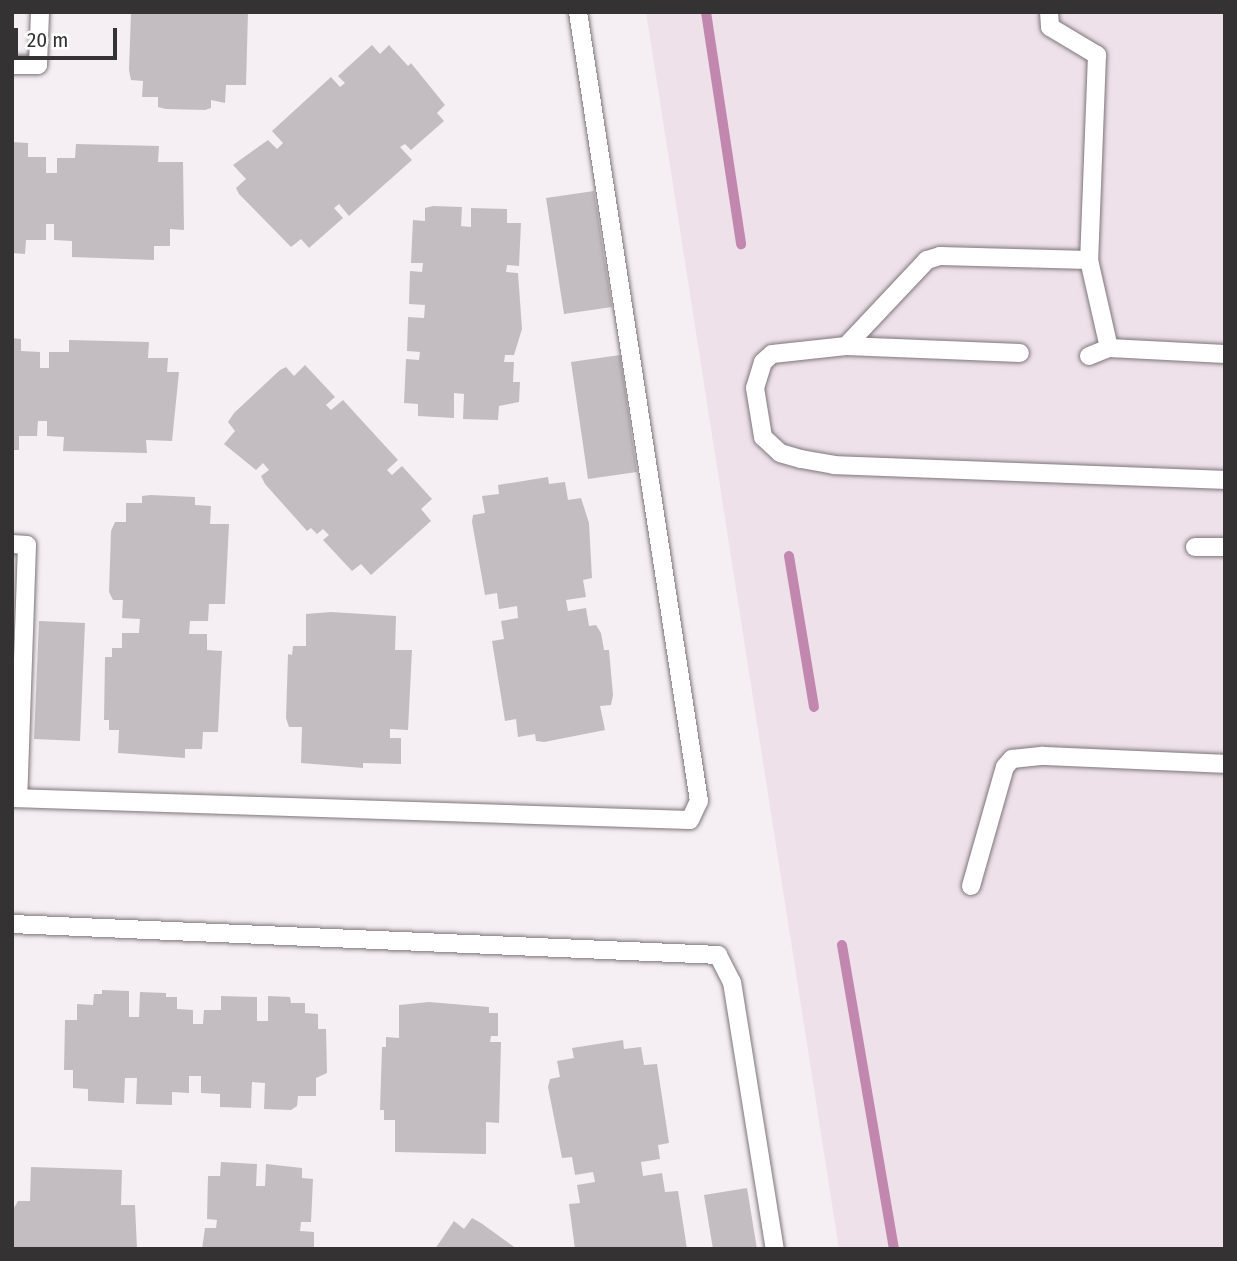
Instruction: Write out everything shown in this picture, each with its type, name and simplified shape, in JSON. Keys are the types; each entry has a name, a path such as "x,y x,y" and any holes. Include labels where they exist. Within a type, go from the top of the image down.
{"lane":[{"path":"12,65 38,65 40,12"},
{"path":"12,544 27,545 15,798 690,820 699,801 578,12"},
{"path":"1049,12 1050,27 1097,55 1089,260 1105,316 1108,348"},
{"path":"846,346 927,260 940,256 1089,260"},
{"path":"1020,353 846,346 772,354 763,362 755,388 758,420 763,437 780,453 834,465 1225,480"},
{"path":"1089,356 1108,348 1225,355"},
{"path":"1195,547 1225,547"},
{"path":"971,886 1005,767 1012,759 1042,756 1225,764"},
{"path":"12,924 718,955 732,982 775,1249"}],"shaded area":[{"path":"646,12 1225,12 1225,1249 839,1249"}],"building":[{"path":"131,12 248,12 246,85 226,85 225,103 211,100 211,108 205,110 166,109 158,107 158,97 142,97 143,81 131,80 129,70"},
{"path":"372,45 380,54 389,45 408,66 411,63 445,105 437,113 444,121 411,150 405,144 400,147 412,160 349,216 339,204 334,208 343,218 309,248 301,239 291,247 239,194 236,188 246,179 233,165 268,140 277,149 283,143 272,131 331,77 340,87 345,83 338,76"},
{"path":"12,142 28,143 28,157 46,157 46,173 57,173 57,158 75,158 76,144 159,146 158,162 183,162 184,230 170,229 170,246 154,246 154,260 72,257 72,241 54,240 54,224 46,224 46,240 26,240 25,254 12,253"},
{"path":"594,191 612,307 564,314 546,198"},
{"path":"462,207 461,226 471,227 471,208 507,209 507,223 521,223 519,266 507,265 506,272 518,273 522,329 514,355 505,355 504,362 514,362 513,382 520,382 519,402 499,406 498,420 463,419 464,394 454,393 454,418 418,416 418,404 404,403 406,359 419,360 420,352 407,351 408,317 424,318 425,305 409,304 410,271 422,272 423,263 411,263 413,220 425,221 425,208"},
{"path":"12,338 21,339 21,351 40,352 40,368 49,368 49,352 69,352 69,340 149,342 148,358 168,358 167,372 179,372 172,441 146,440 147,453 63,451 64,437 47,436 47,421 38,421 37,436 19,436 19,450 12,450"},
{"path":"620,355 637,472 588,479 571,362"},
{"path":"305,365 335,397 326,405 331,410 343,400 398,460 387,470 392,475 402,466 432,499 421,509 431,521 371,575 361,564 352,571 323,540 329,535 323,529 317,534 311,528 307,531 265,484 261,476 269,470 263,463 256,470 224,444 235,431 228,422 234,413 280,370 286,367 294,376"},
{"path":"548,477 549,484 565,482 568,500 581,498 589,523 592,578 583,580 586,597 566,600 568,611 586,608 589,626 596,625 601,633 604,650 609,650 613,695 611,705 600,706 605,730 544,742 536,741 535,734 518,737 516,719 505,721 492,641 504,639 501,621 518,618 517,606 499,609 497,593 485,595 472,522 473,515 485,513 482,496 499,494 498,485"},
{"path":"142,496 195,497 195,505 211,506 210,524 229,524 225,604 209,604 208,621 190,621 189,634 207,634 207,650 222,651 218,732 203,732 202,749 185,749 185,758 118,753 119,730 109,730 109,720 104,720 105,657 112,657 112,648 122,648 122,633 139,633 140,619 122,618 123,600 113,600 109,592 111,531 115,522 126,522 126,503 142,503"},
{"path":"331,612 396,616 395,650 412,650 408,730 390,729 390,738 401,738 401,764 363,763 363,768 301,763 302,727 289,727 286,718 288,654 292,655 293,646 306,646 306,614"},
{"path":"39,621 85,623 80,741 34,739"},
{"path":"102,990 129,991 129,1017 139,1017 140,992 166,993 166,997 177,997 177,1009 193,1010 193,1024 203,1024 204,1010 221,1010 221,996 257,997 257,1021 268,1021 268,996 290,997 291,1003 305,1003 305,1013 318,1014 318,1029 326,1029 327,1073 316,1078 316,1096 298,1096 297,1106 291,1110 264,1109 265,1083 252,1082 251,1108 220,1107 220,1094 201,1093 201,1076 189,1076 189,1093 172,1092 172,1105 136,1104 137,1078 125,1078 124,1103 88,1101 88,1089 73,1088 73,1070 64,1070 65,1020 77,1020 77,1004 93,1005 94,994 102,994"},
{"path":"429,1002 489,1007 489,1013 498,1013 498,1036 491,1036 490,1042 501,1042 499,1123 486,1122 486,1154 395,1152 395,1120 384,1120 384,1110 380,1110 382,1047 386,1047 386,1037 399,1038 399,1005"},
{"path":"623,1040 624,1049 641,1047 644,1065 657,1064 669,1143 658,1145 660,1159 641,1162 643,1176 662,1173 665,1192 678,1191 687,1249 575,1249 569,1204 580,1203 577,1185 595,1182 593,1172 575,1175 572,1157 562,1158 548,1087 550,1079 560,1077 557,1061 574,1058 572,1048"},
{"path":"221,1162 257,1164 256,1186 265,1186 266,1164 302,1168 302,1178 313,1179 311,1222 301,1222 300,1231 314,1232 314,1249 202,1249 205,1228 216,1228 217,1220 207,1219 208,1176 220,1176"},
{"path":"31,1167 122,1170 121,1205 135,1205 137,1249 13,1249 14,1208 18,1201 30,1201"},
{"path":"747,1188 757,1249 713,1249 704,1195"},
{"path":"472,1218 517,1249 435,1249 454,1221 464,1229"}],"waterway":[{"path":"706,12 741,244"},
{"path":"789,556 814,707"},
{"path":"842,945 894,1249"}]}
